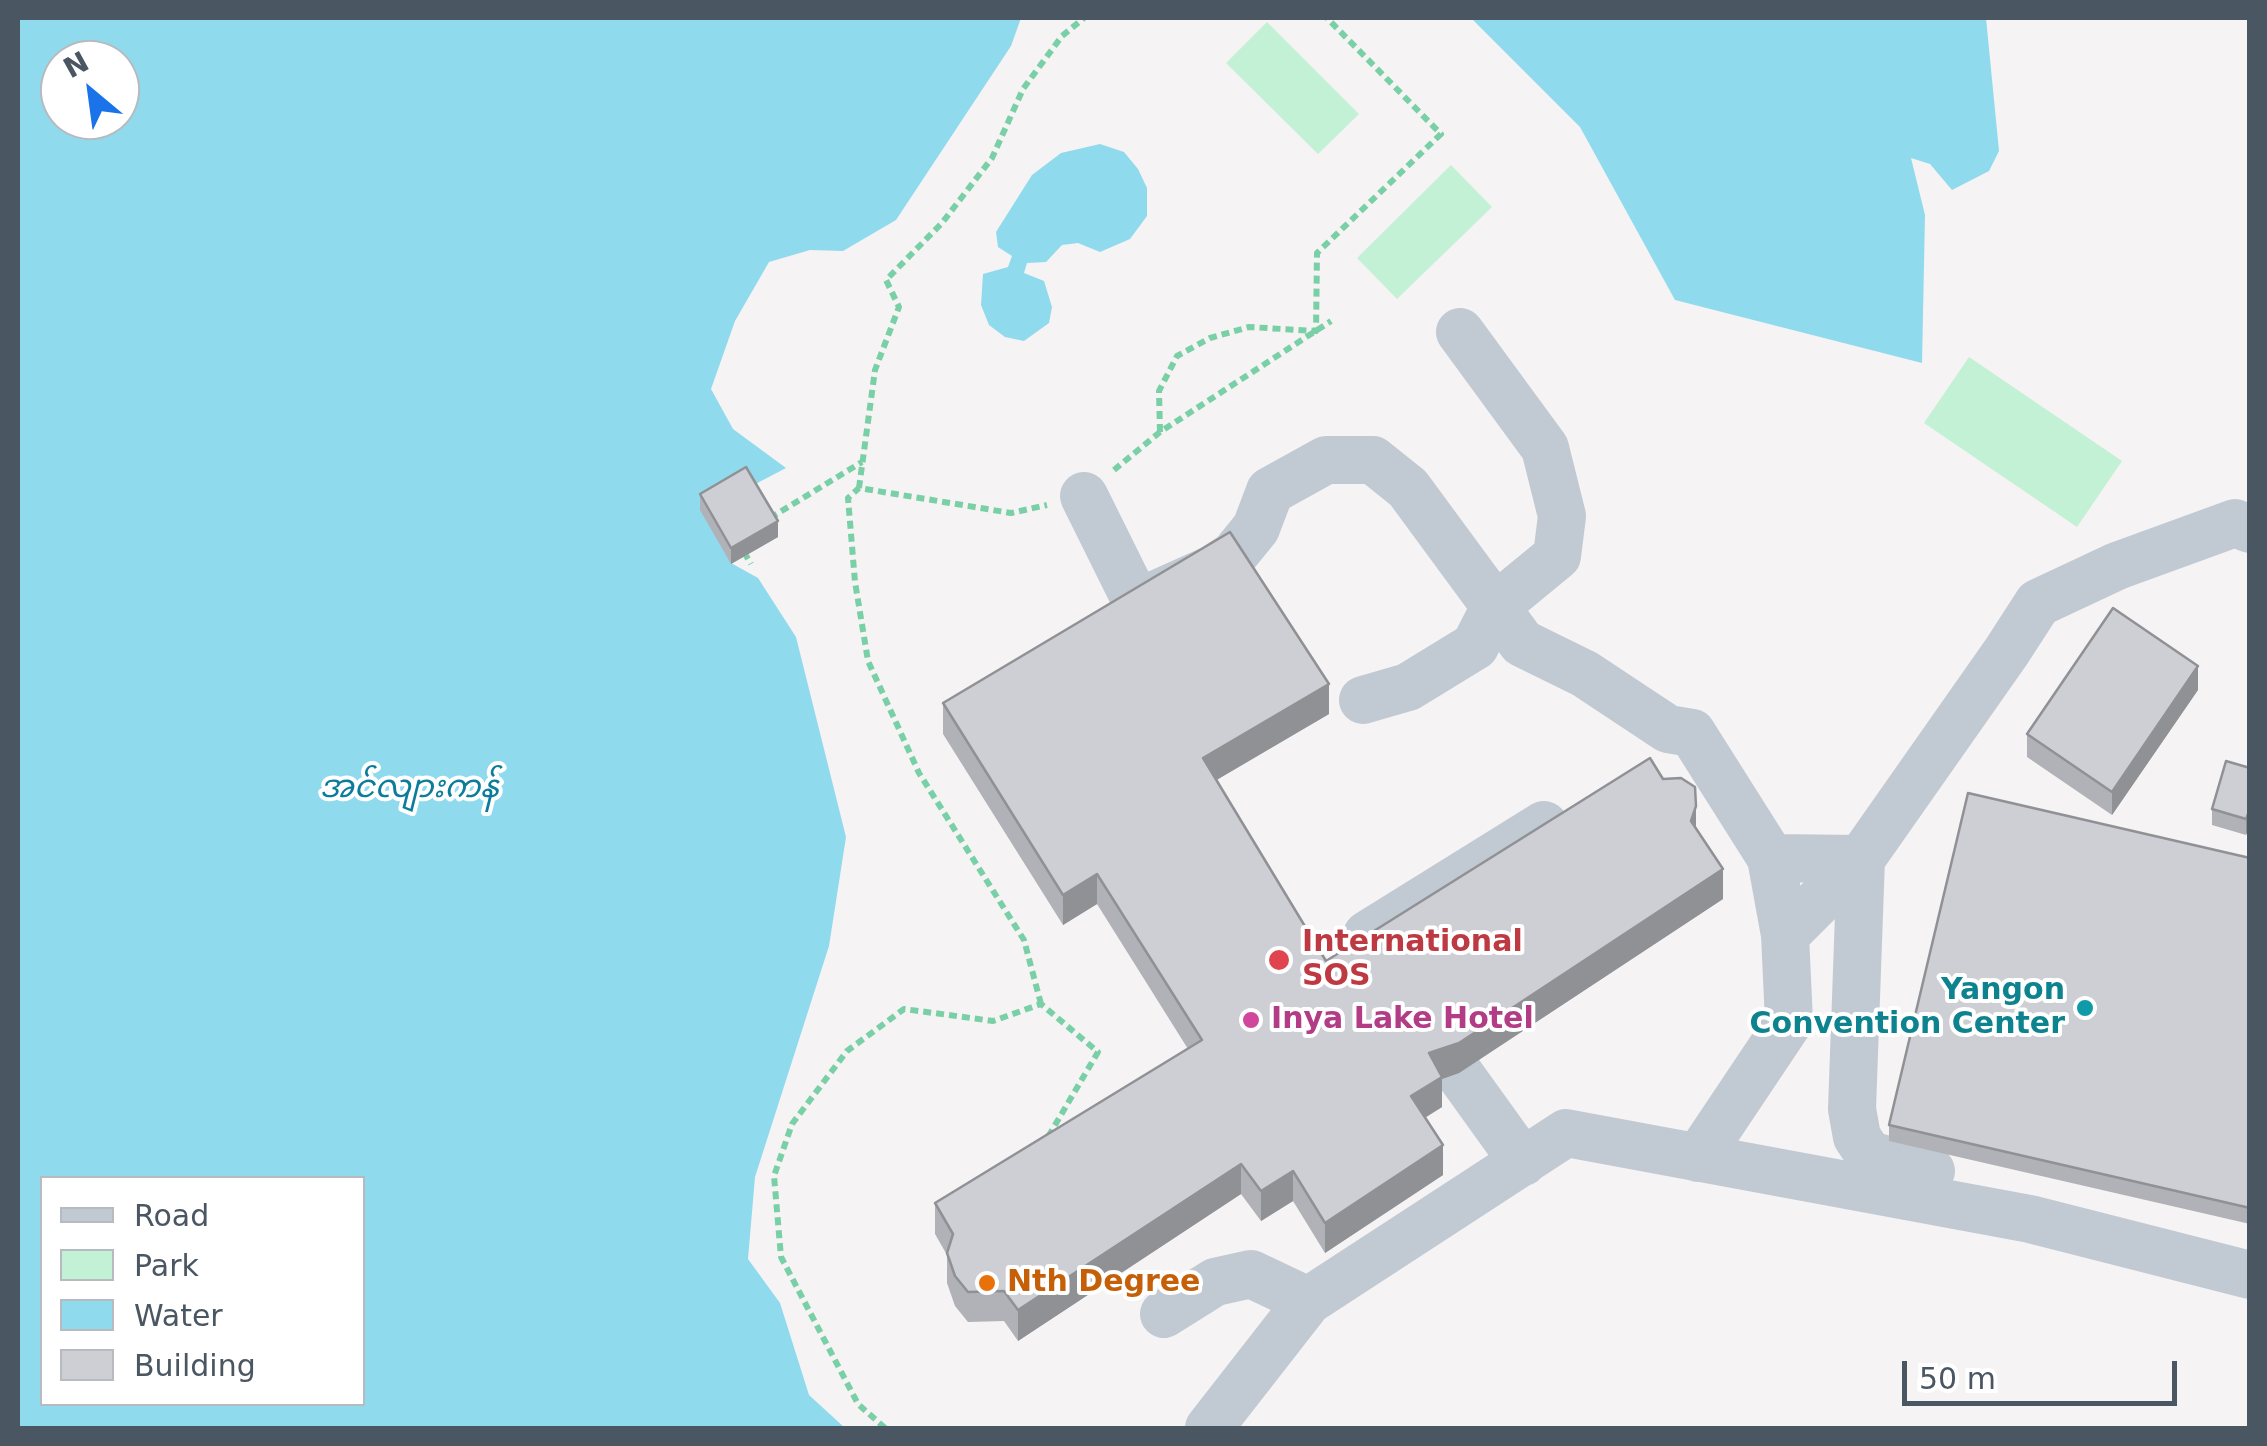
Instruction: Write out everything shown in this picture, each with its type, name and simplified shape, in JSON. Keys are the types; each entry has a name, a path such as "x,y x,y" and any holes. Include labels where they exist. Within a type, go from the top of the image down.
{"lane":[{"path":"1363,700 1408,687 1475,646 1496,607 1556,556 1562,516 1545,448 1460,332"},
{"path":"1084,496 1136,603 1213,569 1234,555 1256,528 1270,491 1326,460 1374,460 1408,488 1522,643 1585,674 1668,728 1692,733 1771,858 1785,935 1789,1022 1698,1158"},
{"path":"1785,935 1862,858 2038,602 2117,566 2235,523 2250,529"},
{"path":"1643,764 1692,733"},
{"path":"1380,956 1367,935 1578,804"},
{"path":"1771,858 1862,858"},
{"path":"1862,858 1852,1109 1857,1137 1869,1155 2250,1250"},
{"path":"1460,1073 1522,1162"},
{"path":"1209,1428 1308,1302 1566,1133 2030,1219 2250,1275"},
{"path":"1164,1314 1214,1282 1252,1274 1308,1302"}],"path":[{"path":"1048,1136 1098,1052 1041,1004 1024,940 919,773 868,661 855,582 848,498 860,488 875,370 899,307 886,280 942,222 992,158 1023,88 1062,36 1084,18"},
{"path":"1316,331 1317,253 1440,134 1327,18"},
{"path":"860,488 1011,513 1084,496 1160,432 1332,321"},
{"path":"1160,432 1160,391 1178,356 1210,338 1249,327 1316,331"},
{"path":"767,519 863,461"},
{"path":"744,552 752,564"},
{"path":"885,1428 858,1404 781,1257 774,1176 792,1124 847,1051 904,1010 993,1021 1041,1004"}],"green space":[{"path":"1267,22 1359,114 1318,154 1226,63"},
{"path":"1451,165 1492,207 1397,299 1357,258"},
{"path":"1969,357 2122,461 2077,527 1924,423"}],"water":[{"name":"အင်လျားကန်","path":"18,18 1021,18 1011,46 896,220 843,251 810,250 769,262 735,321 711,389 733,429 786,468 702,512 731,563 758,578 796,637 846,837 829,946 755,1177 748,1259 780,1303 809,1395 845,1428 18,1428"},
{"path":"1471,18 1986,18 1999,151 1989,171 1952,190 1930,164 1911,158 1925,215 1922,363 1675,300 1580,127"},
{"path":"1100,144 1124,152 1138,169 1147,188 1147,216 1130,239 1100,252 1078,243 1062,245 1046,262 1027,263 1024,273 1044,281 1052,307 1049,323 1024,341 1005,337 989,325 981,305 983,274 1008,267 1012,256 998,247 996,232 1032,175 1061,153"}],"building":[{"path":"746,467 778,521 731,548 700,494"},
{"path":"1230,532 1329,684 1203,758 1326,961 1650,758 1663,779 1681,778 1695,787 1696,806 1691,821 1723,869 1459,1043 1429,1053 1442,1077 1411,1096 1443,1145 1325,1223 1293,1171 1261,1191 1241,1164 1018,1310 1004,1291 968,1292 955,1276 947,1253 953,1234 935,1203 1202,1040 1097,874 1063,895 943,703"},
{"path":"2113,608 2198,666 2112,792 2027,734"},
{"path":"2226,761 2250,768 2250,809 2246,819 2212,809"},
{"name":"Yangon Convention Center","path":"1968,793 2250,858 2250,1208 1889,1125"}],"place":[{"name":"International SOS","path":"1279,960"},
{"name":"Yangon Convention Center","path":"2085,1008"},
{"name":"Inya Lake Hotel","path":"1251,1020"},
{"name":"Nth Degree","path":"987,1283"}]}
